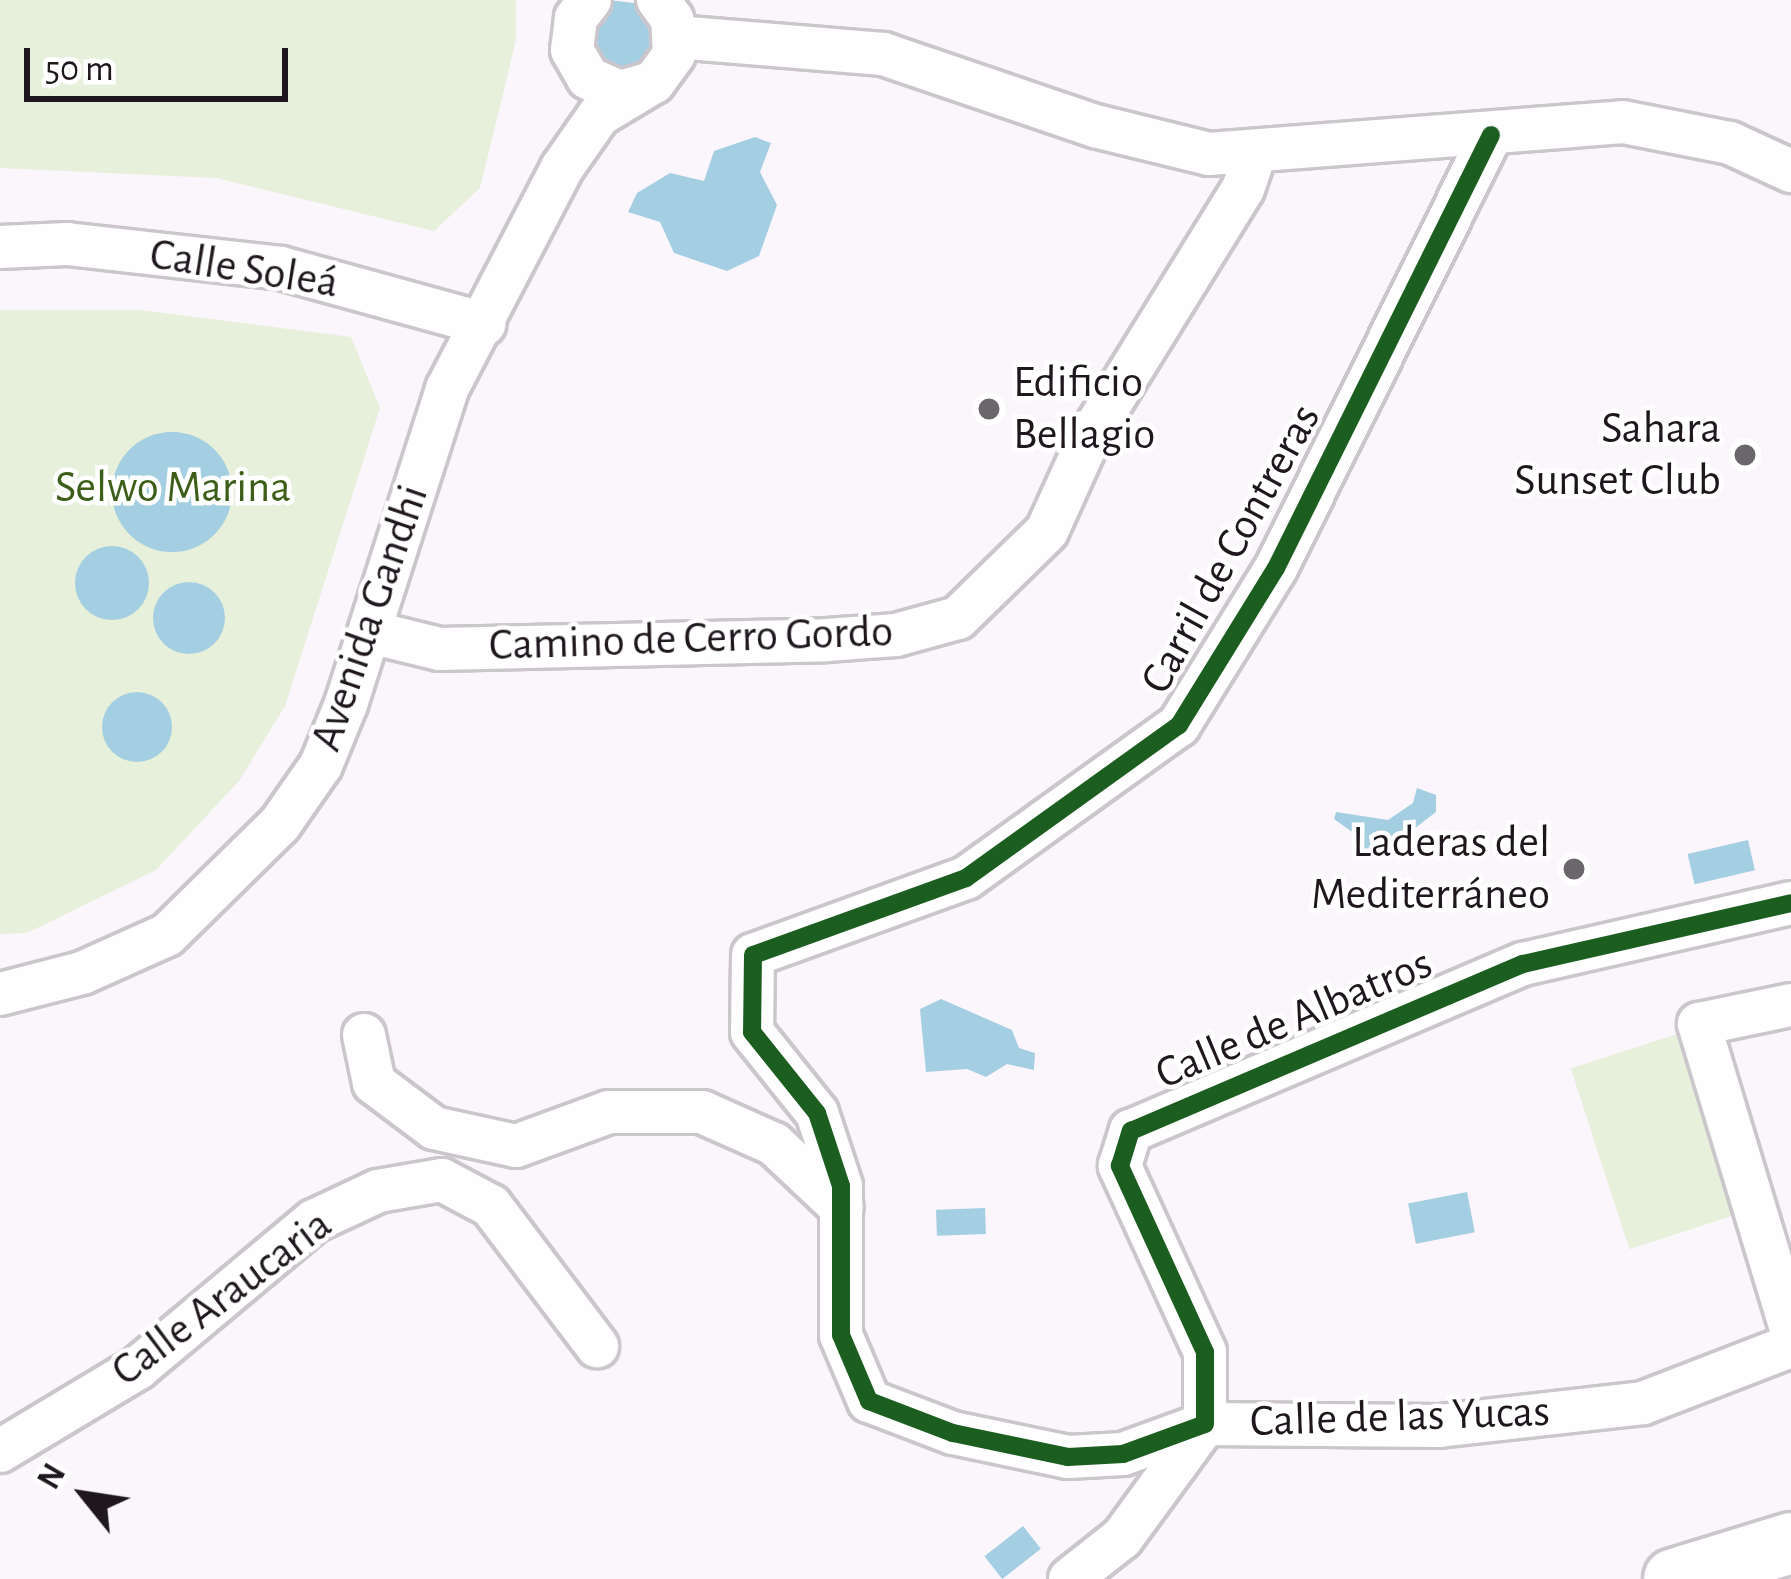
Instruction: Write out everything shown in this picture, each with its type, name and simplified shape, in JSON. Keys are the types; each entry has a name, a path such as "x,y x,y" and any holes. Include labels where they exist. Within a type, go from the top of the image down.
{"street":[{"name":"Avenida Gandhi","path":"562,168 581,6"},
{"path":"577,65 620,92 654,82 667,18 883,54 1095,126 1209,154 1491,136 1623,122 1730,143 1791,172"},
{"name":"Avenida Gandhi","path":"0,994 62,980 167,935 229,879 321,765 370,632 447,389 562,168 599,115 654,82"},
{"name":"Carril de Contreras","path":"1205,1424 1124,1454 1068,1457 953,1433 869,1401 841,1335 843,1208 817,1113 752,1033 753,955 966,878 1180,725 1276,568 1491,136"},
{"name":"Camino de Cerro Gordo","path":"370,632 439,649 781,641 896,635 958,618 1048,531 1089,438 1244,190 1255,154"},
{"name":"Calle Soleá","path":"0,247 68,244 281,268 484,324"},
{"name":"Calle de Albatros","path":"1205,1424 1205,1352 1120,1166 1131,1131 1523,964 1791,903"},
{"path":"1789,1330 1699,1024 1791,1005"},
{"path":"364,1035 374,1083 434,1128 516,1147 609,1112 702,1112 775,1144 843,1208"},
{"name":"Calle Araucaria","path":"0,1451 138,1368 314,1221 378,1190 442,1180 491,1206 597,1346"},
{"name":"Calle de las Yucas","path":"1070,1579 1122,1538 1205,1424 1439,1426 1643,1403 1789,1330"},
{"path":"1674,1579 1791,1543"},
{"path":"1753,1579 1791,1568"}],"green space":[{"path":"0,0 516,0 516,40 480,188 434,231 216,178 0,168"},
{"name":"Selwo Marina","path":"0,310 140,310 351,337 380,408 285,706 239,781 156,870 27,933 0,934"},
{"path":"1683,1032 1742,1213 1629,1249 1571,1068"}],"water":[{"path":"608,0 652,5 656,67 603,74 586,24"},
{"path":"755,137 771,143 760,172 777,205 759,256 727,271 674,253 660,222 628,212 637,193 670,173 704,181 714,151"},
{"path":"172,432 195,437 214,450 227,469 232,492 227,515 214,534 195,547 172,552 149,547 130,534 117,515 112,492 117,469 130,450 149,437"},
{"path":"112,546 138,557 149,583 138,609 112,620 86,609 75,583 86,557"},
{"path":"189,582 215,592 225,618 215,644 189,654 163,644 153,618 163,592"},
{"path":"137,692 162,702 172,727 162,752 137,762 112,752 102,727 112,702"},
{"path":"1417,788 1436,795 1436,812 1381,854 1358,853 1355,834 1334,819 1336,812 1388,820 1413,803"},
{"path":"1748,840 1755,870 1695,884 1688,854"},
{"path":"941,999 1012,1030 1019,1048 1035,1053 1034,1070 1007,1064 986,1077 967,1069 926,1072 920,1009"},
{"path":"1467,1192 1475,1232 1416,1244 1408,1203"},
{"path":"985,1208 986,1234 937,1236 936,1210"},
{"path":"1023,1526 1041,1549 1002,1579 984,1556"}],"cycle path":[{"path":"1491,135 1276,568 1179,725 966,878 753,955 752,1032 817,1113 841,1186 841,1335 869,1401 953,1433 1068,1457 1123,1454 1205,1424 1205,1352 1120,1166 1131,1131 1523,964 1791,903"}],"place":[{"name":"Edificio Bellagio","path":"989,409"},
{"name":"Sahara Sunset Club","path":"1745,455"},
{"name":"Laderas del Mediterráneo","path":"1574,869"}]}
